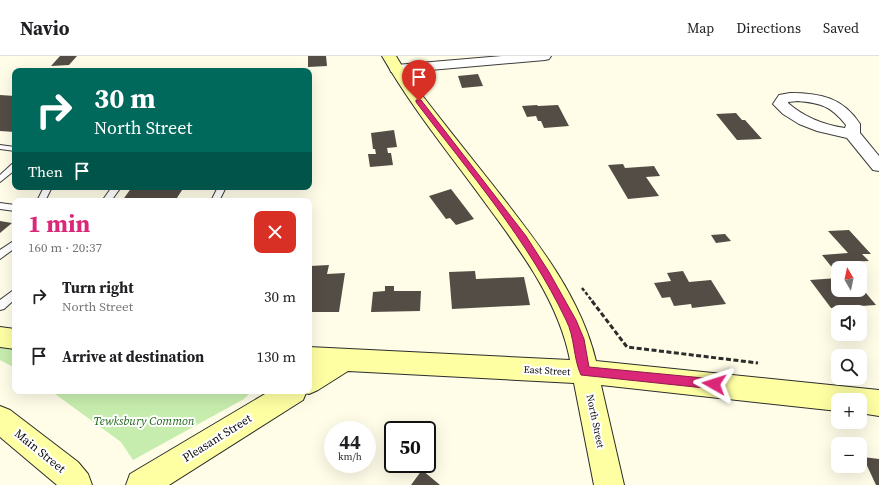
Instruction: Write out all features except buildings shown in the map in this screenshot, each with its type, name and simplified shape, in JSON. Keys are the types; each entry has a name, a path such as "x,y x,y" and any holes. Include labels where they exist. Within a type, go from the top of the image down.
{"main road":[{"name":"North Street","path":"393,62 474,175 523,238 546,274 571,320 578,339 609,485"},
{"path":"0,337 12,339"},
{"name":"East Street","path":"312,358 585,372 831,397"},
{"path":"312,380 344,360"},
{"name":"Pleasant Street","path":"140,485 289,394"},
{"path":"867,401 879,403"},
{"name":"Main Street","path":"0,420 67,473 77,485"}],"street":[{"path":"393,62 545,56"},
{"path":"852,134 879,166"}],"lane":[{"path":"0,147 12,149"},
{"path":"0,179 12,169"},
{"path":"108,198 115,190"},
{"path":"0,206 12,208"},
{"path":"0,256 12,246"},
{"path":"0,306 12,296"}],"path":[{"path":"580,286 627,347 760,364"}],"green space":[{"path":"0,343 12,344 12,366 0,360"},
{"name":"Tewksbury Common","path":"55,394 249,394 244,399 133,460 121,442"}],"route":[{"path":"419,101 523,238 546,274 571,320 578,339 585,372 714,384"}]}
